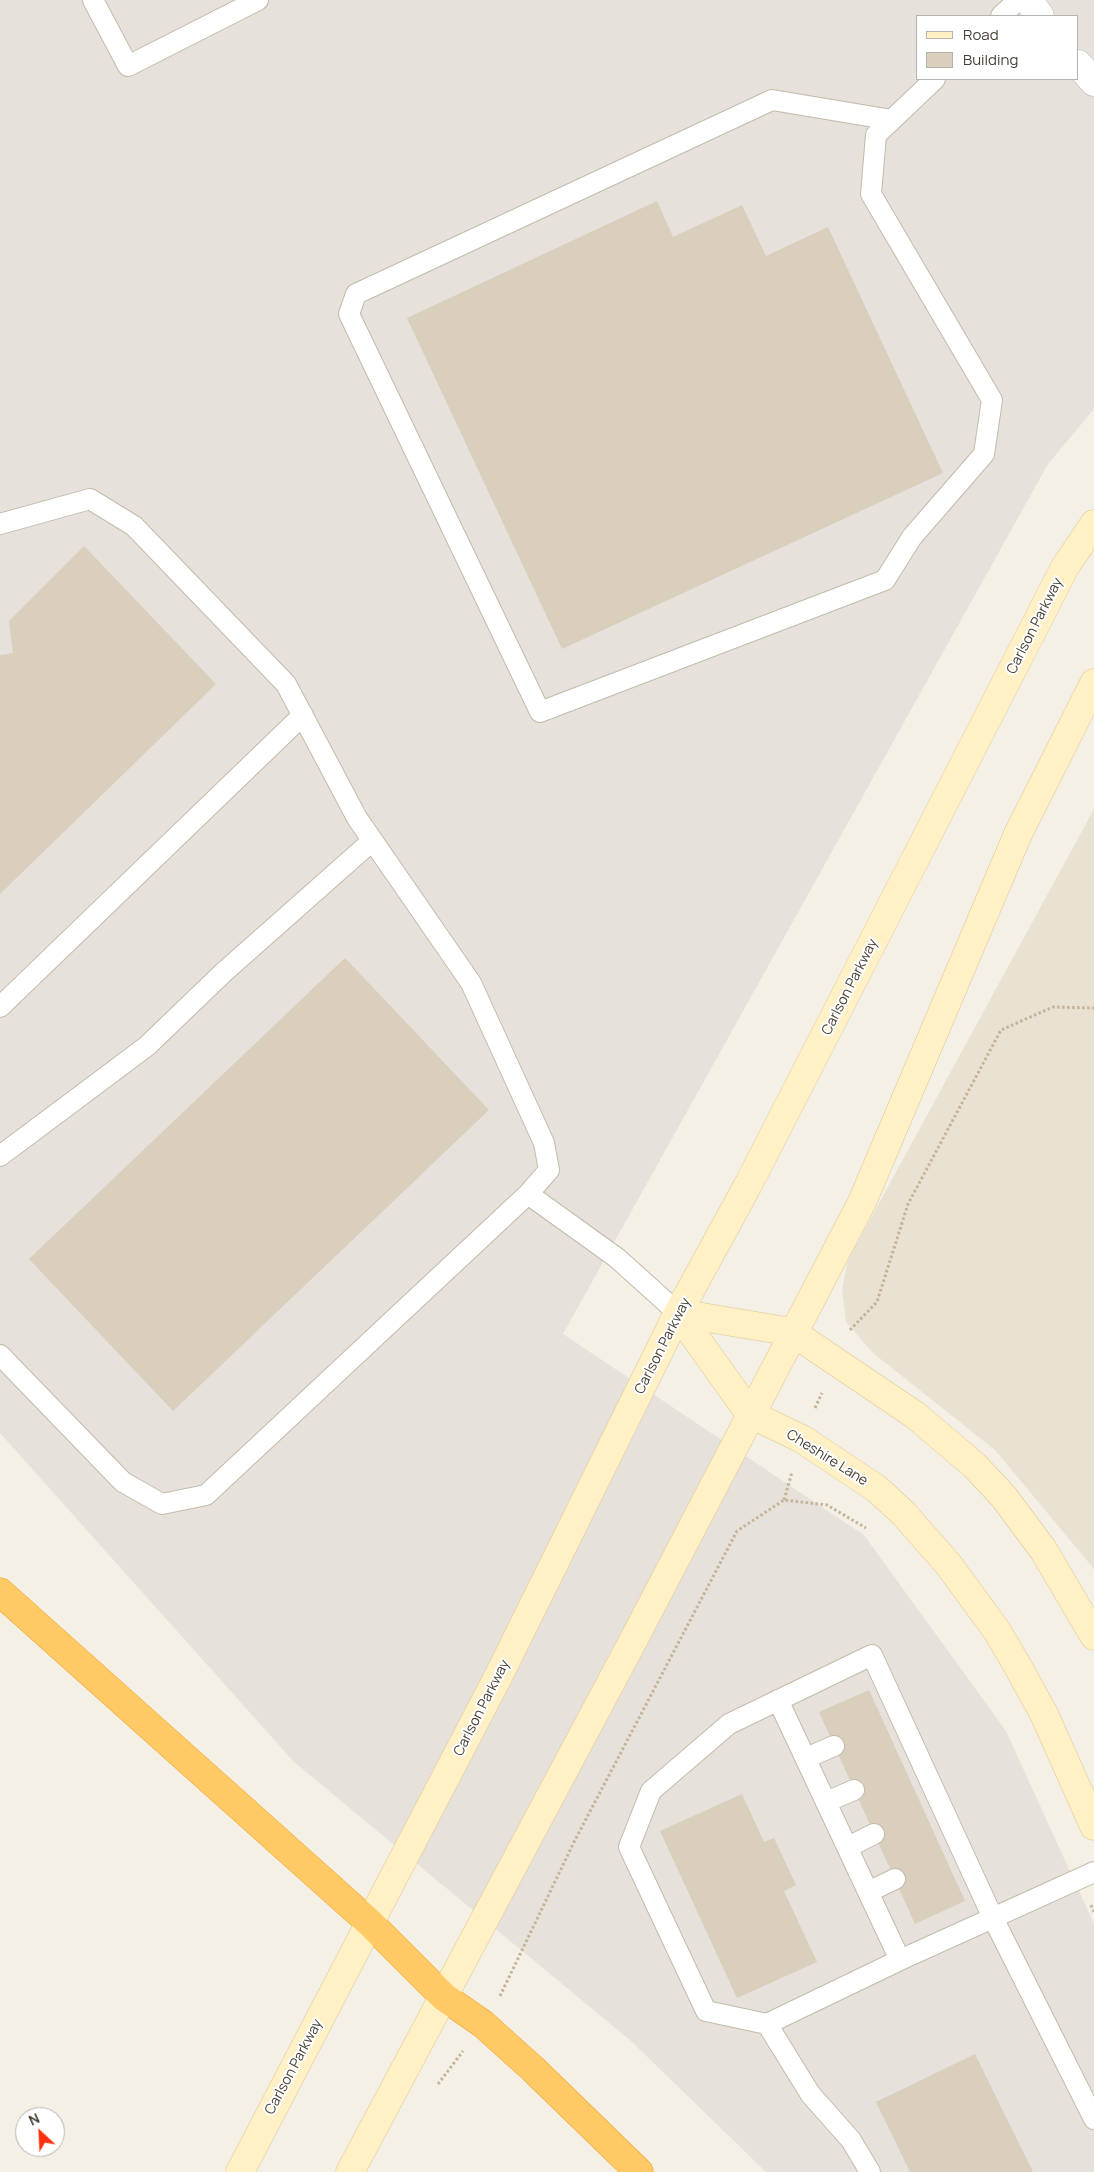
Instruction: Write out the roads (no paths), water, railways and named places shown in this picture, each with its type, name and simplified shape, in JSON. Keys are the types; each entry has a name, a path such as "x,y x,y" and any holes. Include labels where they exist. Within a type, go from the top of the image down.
{"highway":[{"path":"0,1592 370,1923 444,1997 483,2024 533,2069 639,2172"}],"main road":[{"name":"Carlson Parkway","path":"240,2172 500,1673 678,1313 749,1183 1065,568 1094,524"},
{"path":"350,2172 635,1637 792,1332 862,1202 1018,834 1094,683"},
{"path":"678,1313 792,1332 915,1415 974,1465 1004,1497 1044,1551 1094,1636"},
{"name":"Cheshire Lane","path":"678,1313 750,1414 802,1439 851,1470 877,1489 927,1538 972,1594 1009,1651 1044,1714 1094,1826"}],"street":[{"path":"1028,0 1039,15"},
{"path":"1079,65 1094,82"}],"lane":[{"path":"93,0 128,66 258,0"},
{"path":"1002,15 1018,0"},
{"path":"892,120 772,100 356,294 349,314 540,712 885,580 912,537 984,454 992,400 871,194 876,136 934,80"},
{"path":"0,524 90,499 134,526 286,684 357,818 471,983 544,1143 549,1170 528,1194 206,1495 162,1504 123,1482 0,1355"},
{"path":"0,1007 303,715"},
{"path":"0,1156 147,1046 224,972 372,841"},
{"path":"528,1194 617,1258 678,1313"},
{"path":"1086,1876 993,1918 900,1960 767,2024 706,2012 629,1847 651,1790 729,1724 872,1655 892,1719 953,1852 993,1918 1094,2119"},
{"path":"778,1700 900,1960"},
{"path":"806,1758 834,1746"},
{"path":"826,1802 854,1790"},
{"path":"848,1847 874,1834"},
{"path":"868,1892 895,1879"},
{"path":"767,2024 811,2095 851,2140 870,2172"}]}
